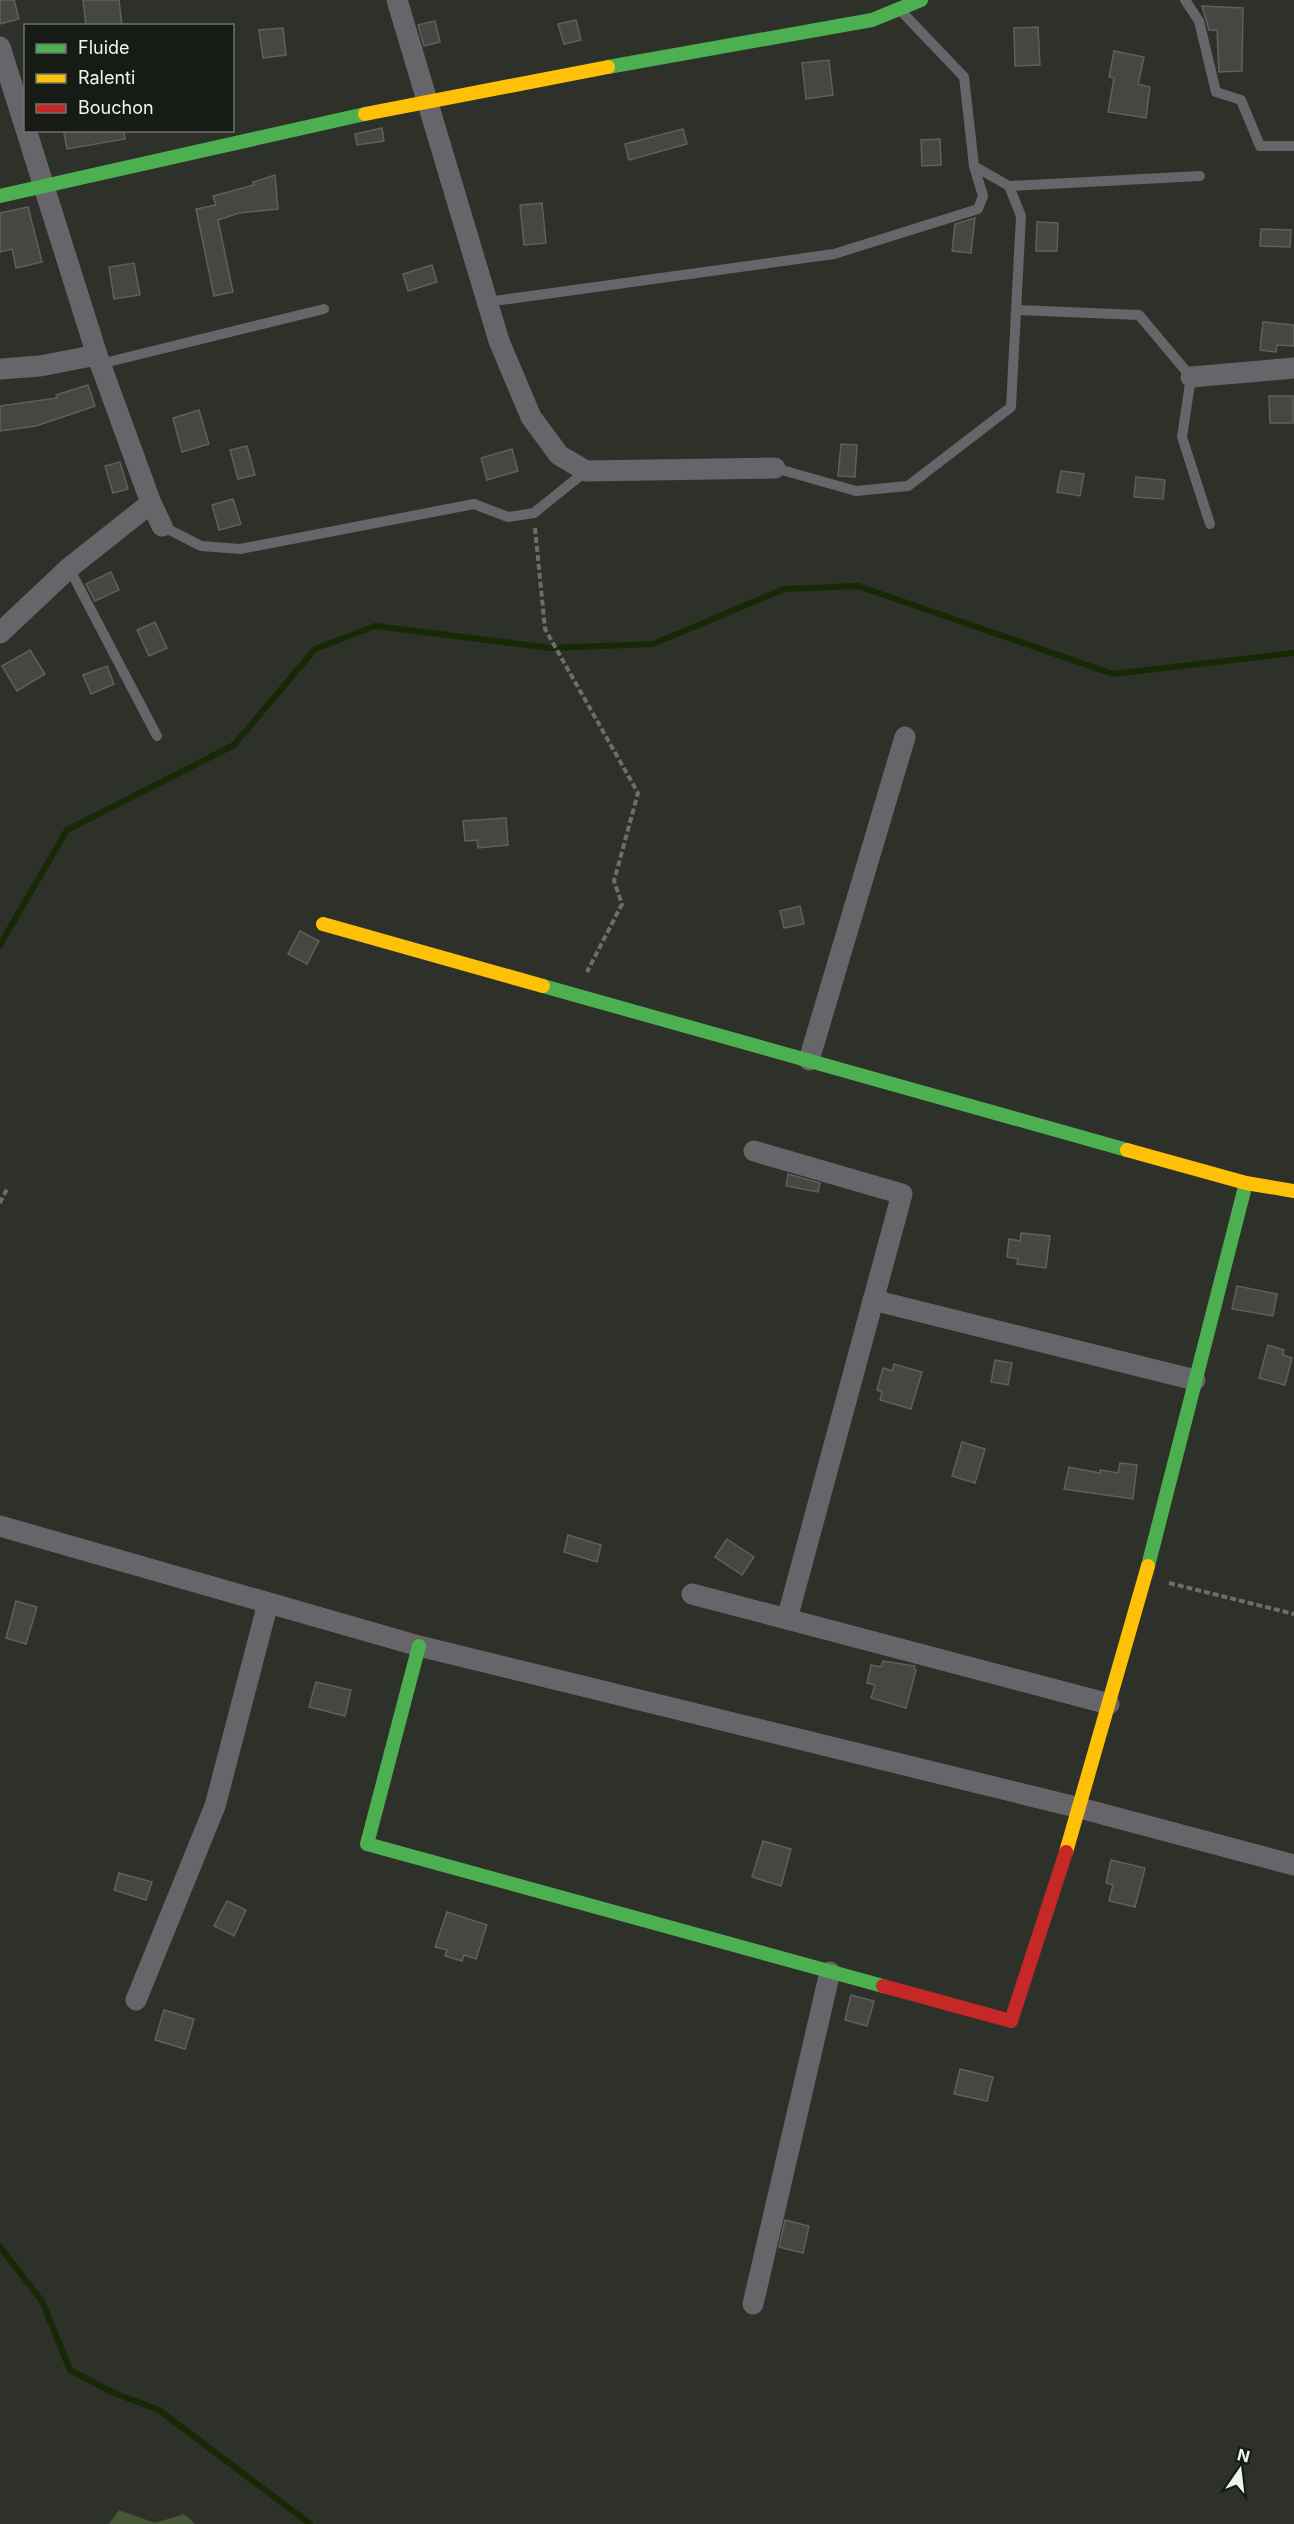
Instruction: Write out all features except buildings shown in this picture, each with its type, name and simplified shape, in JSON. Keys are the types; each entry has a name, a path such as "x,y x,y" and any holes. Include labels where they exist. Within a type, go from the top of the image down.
{"street":[{"path":"397,0 499,341 531,417 559,455 585,471 775,468"},
{"path":"0,196 426,100 872,20 921,0"},
{"path":"0,47 24,126"},
{"path":"26,132 99,359 151,503 162,526"},
{"path":"0,369 99,359"},
{"path":"1191,377 1294,368"},
{"path":"0,633 69,568 151,503"},
{"path":"809,1060 905,737"},
{"path":"323,924 1246,1183 1294,1191"},
{"path":"754,1151 902,1194 787,1619"},
{"path":"419,1646 367,1844 1011,2021 1080,1808 1145,1578 1246,1183"},
{"path":"873,1300 1196,1380"},
{"path":"0,1526 419,1646 1080,1808 1294,1865"},
{"path":"692,1594 1109,1704"},
{"path":"136,2000 215,1806 268,1603"},
{"path":"753,2304 830,1972"}],"lane":[{"path":"1185,0 1199,21 1216,92 1241,100 1260,146 1294,146"},
{"path":"487,303 834,254 978,209 983,196 975,166 964,78 899,9"},
{"path":"975,166 1009,186 1200,176"},
{"path":"775,468 856,491 908,486 1011,407 1021,216 1009,186"},
{"path":"99,359 324,309"},
{"path":"1017,310 1139,315 1191,377 1182,437 1210,524"},
{"path":"162,526 201,546 240,549 474,504 508,518 534,513 585,471"},
{"path":"69,568 157,736"}],"path":[{"path":"534,513 545,629 638,793 614,881 622,904 576,995"},
{"path":"0,1203 8,1187"},
{"path":"1145,1578 1294,1614"}],"green space":[{"path":"119,2510 155,2523 184,2514 195,2524 109,2524"}],"waterway":[{"path":"0,945 67,830 234,745 315,649 375,626 551,648 653,644 784,589 858,586 1113,674 1294,653"},
{"path":"0,2247 42,2301 70,2370 114,2393 159,2410 310,2524"}],"traffic: fast":[{"path":"608,67 872,20 921,0"},
{"path":"0,196 365,114"},
{"path":"543,986 1127,1150"},
{"path":"1148,1566 1246,1183"},
{"path":"419,1646 367,1844 883,1986"}],"traffic: slow":[{"path":"365,114 608,67"},
{"path":"323,924 543,986"},
{"path":"1127,1150 1246,1183 1294,1191"},
{"path":"1066,1852 1148,1566"}],"traffic: jam":[{"path":"883,1986 1011,2021 1066,1852"}]}
